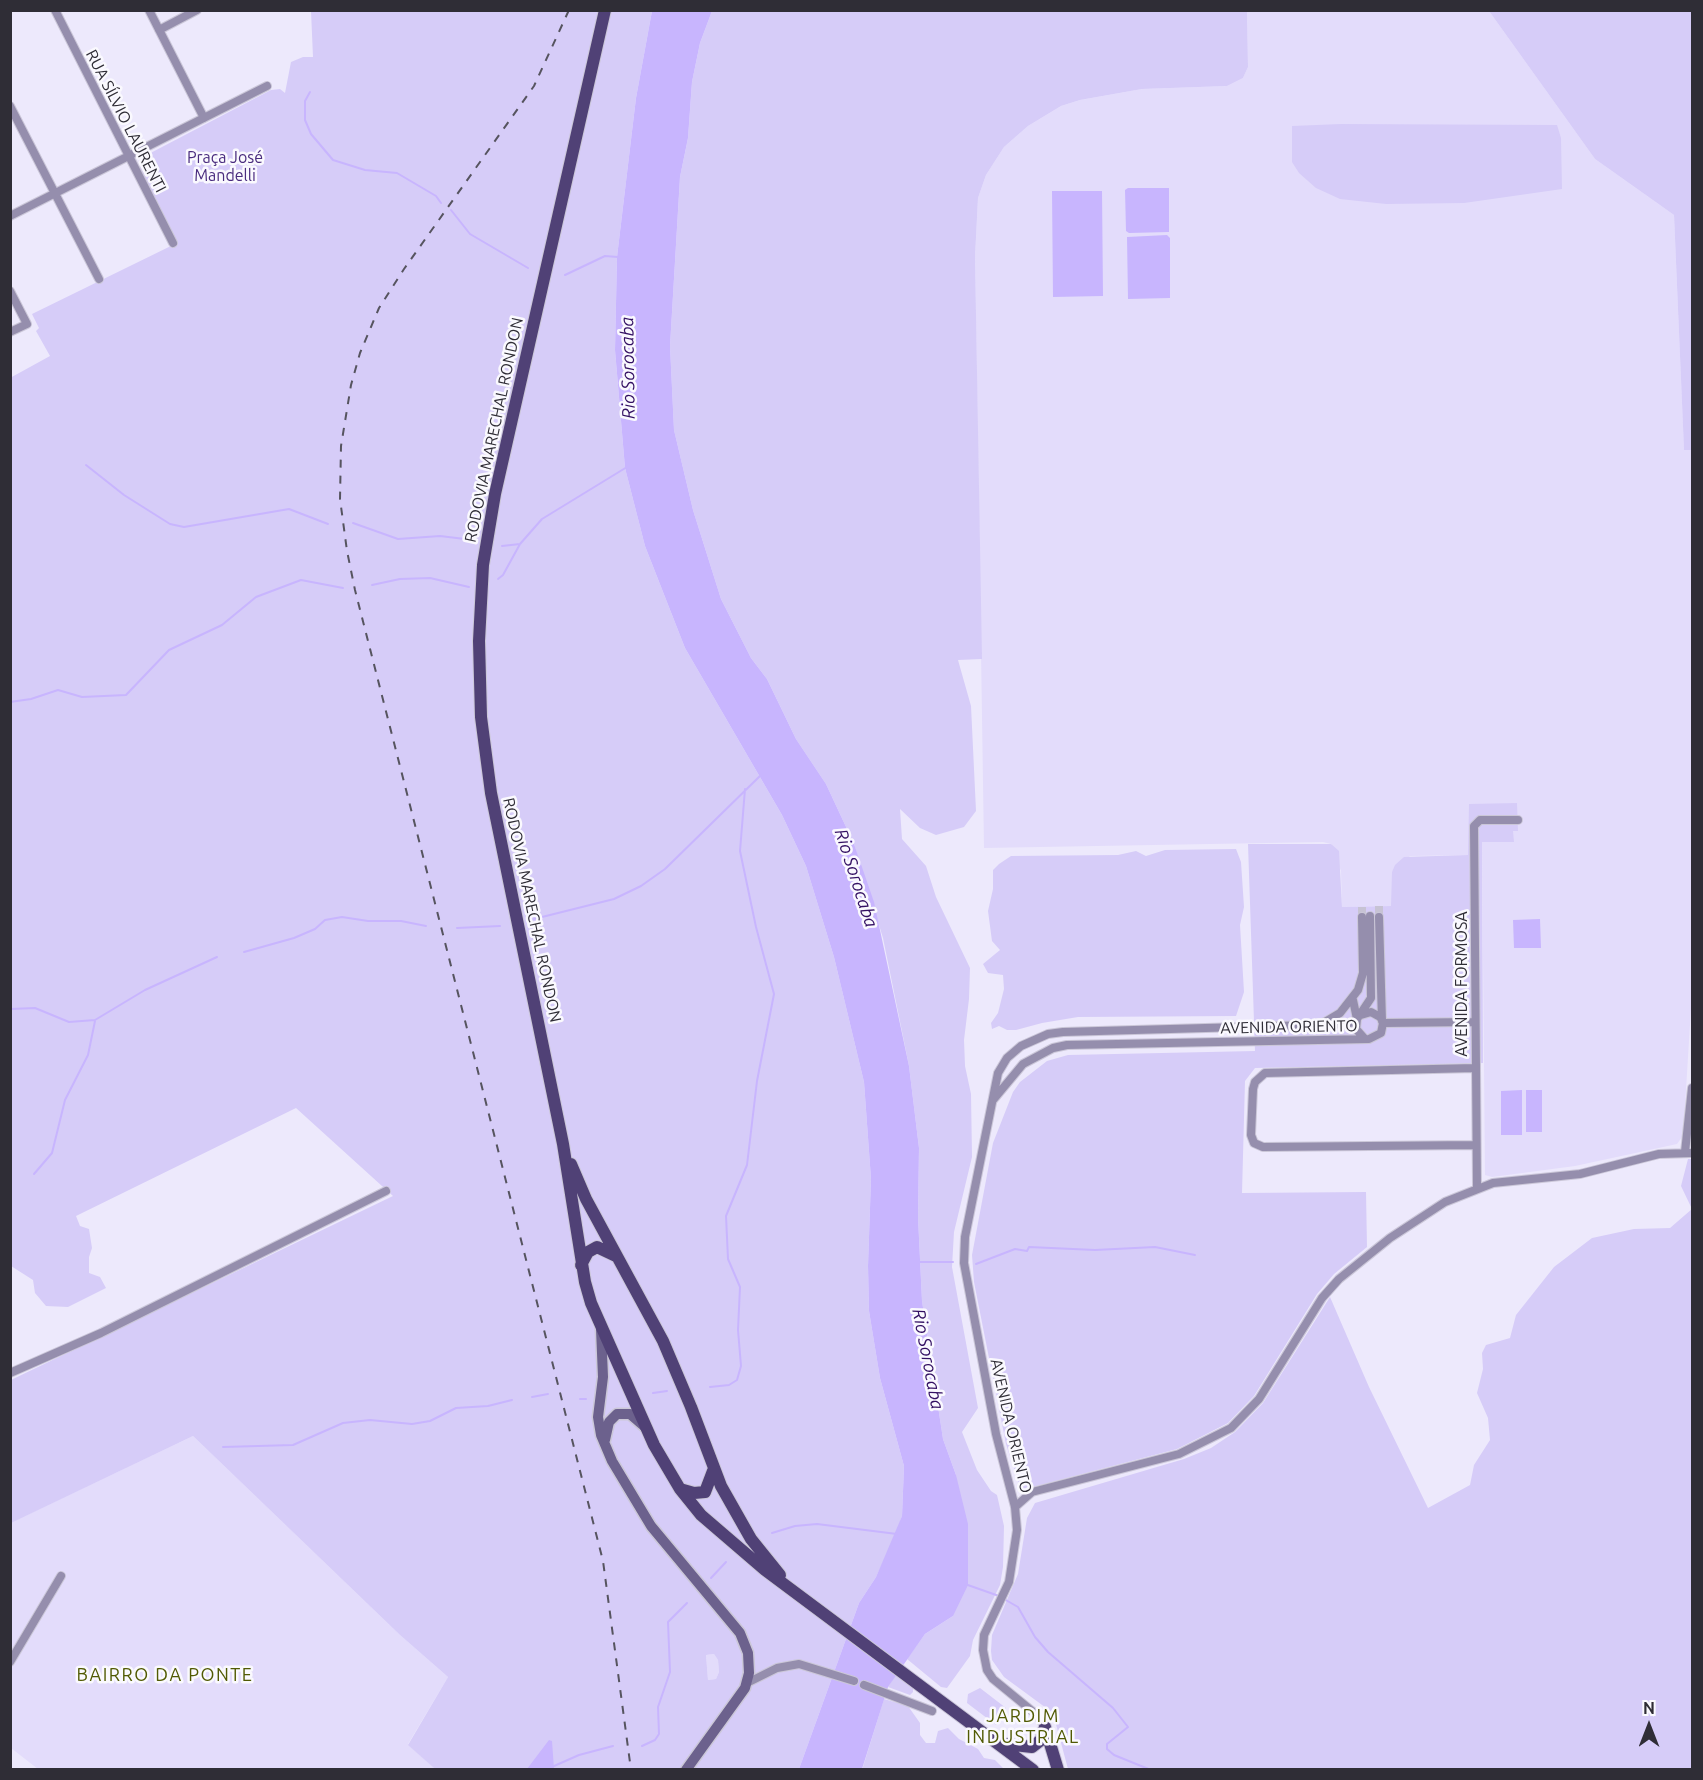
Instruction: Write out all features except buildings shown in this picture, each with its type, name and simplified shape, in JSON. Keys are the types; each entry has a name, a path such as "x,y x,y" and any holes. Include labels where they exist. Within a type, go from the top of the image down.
{"main road":[{"name":"RODOVIA MARECHAL RONDON","path":"605,10 499,471 486,541 479,615 480,692 490,784 563,1143 581,1265 591,1303 645,1427 680,1489 701,1515 724,1537 1033,1770"},
{"name":"RODOVIA MARECHAL RONDON","path":"563,1143 586,1199 671,1359 713,1470 751,1539 794,1589"},
{"path":"581,1265 588,1252 597,1247 618,1258"},
{"path":"601,1326 603,1377 598,1417 605,1446 620,1478 651,1526 740,1633 750,1660 747,1683 686,1770"},
{"path":"605,1446 609,1422 617,1414 630,1414 645,1427"},
{"path":"680,1489 694,1493 705,1492 713,1470"},
{"path":"998,1742 1019,1748 1032,1747 1041,1740 1045,1727"},
{"path":"1045,1727 1058,1770"}],"street":[{"name":"RUA SÍLVIO LAURENTI","path":"55,10 172,243"},
{"path":"149,10 204,118"},
{"path":"159,30 197,10"},
{"path":"10,216 267,86"},
{"path":"10,106 99,279"},
{"path":"10,291 27,324 10,332"},
{"name":"AVENIDA FORMOSA","path":"1477,1187 1474,826 1480,820 1518,820"},
{"name":"AVENIDA ORIENTO","path":"1045,1727 1038,1715 998,1684 987,1670 983,1643 1005,1593 1015,1553 1015,1508 996,1434 964,1263 965,1237 998,1073 1007,1058 1021,1046 1048,1034 1077,1031 1317,1026 1343,1025 1359,1017 1371,998 1366,916 1362,981 1353,1000 1340,1014 1317,1026"},
{"name":"AVENIDA ORIENTO","path":"992,1101 1023,1064 1042,1052 1067,1045 1366,1039 1378,1036 1382,1022 1379,917"},
{"path":"1362,981 1371,998"},
{"path":"1353,1000 1359,1017 1356,1029 1366,1039"},
{"path":"1359,1017 1371,1012 1382,1022 1475,1022"},
{"path":"1475,1068 1264,1073 1255,1082 1253,1089 1251,1135 1254,1143 1263,1147 1476,1145"},
{"path":"1015,1508 1032,1492 1179,1454 1214,1439 1231,1428 1259,1400 1322,1298 1339,1279 1417,1219 1477,1187 1502,1182 1580,1174 1659,1154 1689,1152 1692,1088"},
{"path":"10,1373 119,1324 386,1191"},
{"path":"11,1659 61,1576"},
{"path":"747,1683 787,1665 799,1664 854,1681"},
{"path":"864,1685 932,1711"}],"shaded area":[{"path":"1247,11 1489,11 1595,159 1674,215 1684,449 1692,450 1692,992 1682,1137 1677,1144 1575,1166 1492,1177 1485,1175 1482,842 1513,842 1513,831 1517,831 1517,804 1468,855 1410,856 1392,872 1392,906 1342,907 1341,871 1331,844 1323,842 984,848 975,257 978,198 986,175 1004,147 1028,126 1061,106 1080,100 1142,89 1227,86 1243,78 1248,67"},
{"path":"193,1436 400,1635 448,1677 408,1744 435,1769 38,1769 11,1748 10,1523"},
{"path":"714,1654 718,1660 719,1672 716,1679 708,1680 706,1655"}],"green space":[{"name":"Praça José Mandelli","path":"311,11 652,11 636,98 617,257 615,350 625,468 645,546 685,648 782,815 806,866 834,957 864,1082 871,1179 869,1311 880,1378 904,1466 902,1516 896,1534 876,1577 859,1603 799,1769 435,1769 408,1745 448,1677 400,1635 193,1436 11,1523 11,1380 393,1196 296,1108 76,1216 80,1226 89,1229 92,1248 89,1257 89,1273 100,1277 106,1288 68,1307 46,1306 35,1293 33,1280 11,1266 10,378 50,356 36,331 39,328 32,314 177,243 140,168 141,158 271,90 280,89 285,93 291,62 303,57 313,57","holes":["714,1654 718,1660 719,1672 716,1679 708,1680 706,1655"]},
{"path":"712,11 1247,11 1248,67 1243,78 1227,86 1142,89 1080,100 1061,106 1028,126 1004,147 986,175 978,198 975,257 982,659 958,660 971,706 976,811 964,827 936,835 920,828 900,809 902,839 926,866 936,897 970,968 964,1040 965,1066 971,1094 972,1157 954,1232 952,1267 978,1408 962,1432 977,1470 991,1491 997,1495 1004,1526 1000,1585 973,1640 970,1656 947,1688 941,1687 907,1659 925,1634 953,1616 956,1475 943,1439 922,1301 918,1217 919,1148 909,1066 883,938 854,844 826,784 796,739 767,679 751,658 721,599 693,510 674,430 670,346 680,177 688,138 692,82 700,43"},
{"path":"1489,11 1692,11 1692,450 1684,450 1674,215 1595,159"},
{"path":"1341,124 1557,125 1561,138 1562,189 1464,203 1386,204 1340,199 1316,188 1299,173 1292,162 1292,126"},
{"path":"1517,803 1518,831 1513,831 1514,842 1482,842 1483,1063 1255,1068 1245,1081 1242,1193 1366,1192 1367,1247 1334,1274 1317,1294 1254,1396 1228,1423 1177,1449 1021,1490 1006,1444 974,1282 972,1255 993,1143 1013,1092 1020,1082 1047,1061 1068,1055 1255,1051 1248,844 1331,844 1339,851 1342,907 1391,906 1392,872 1395,865 1404,857 1468,855 1469,804"},
{"path":"1236,849 1241,862 1244,907 1240,925 1244,992 1236,1016 1078,1017 1016,1030 1007,1030 999,1026 992,1029 991,1023 998,1013 1004,989 1003,975 988,973 983,964 1000,950 992,941 988,911 993,889 993,870 999,864 1011,856 1118,855 1136,851 1146,856 1165,850"},
{"path":"1688,1159 1692,1159 1692,1209 1681,1186"},
{"path":"1692,1209 1692,1769 1068,1769 1053,1713 1004,1677 992,1660 992,1635 1018,1574 1027,1518 1035,1503 1184,1459 1211,1448 1235,1432 1263,1403 1330,1297 1369,1387 1428,1508 1470,1485 1474,1465 1490,1440 1488,1418 1477,1393 1483,1369 1482,1353 1486,1345 1510,1338 1516,1315 1554,1267 1592,1238 1634,1229 1670,1228"},
{"path":"895,1675 913,1688 910,1695 888,1687"},
{"path":"980,1688 1006,1708 1006,1715 996,1725 967,1703 968,1694"},
{"path":"884,1699 908,1706 920,1723 920,1735 926,1743 935,1743 938,1731 948,1728 959,1739 978,1749 984,1758 995,1760 1004,1769 862,1770"}],"water":[{"name":"Rio Sorocaba","path":"652,11 712,11 700,43 692,82 688,138 680,177 670,346 674,430 693,510 721,599 751,658 767,679 796,739 826,784 854,844 874,902 909,1066 919,1148 918,1217 922,1301 943,1439 956,1475 968,1524 968,1585 953,1616 925,1634 888,1687 862,1769 799,1769 859,1603 876,1577 902,1516 904,1466 880,1378 869,1311 871,1179 864,1082 834,957 806,866 782,815 685,648 645,546 625,468 615,350 617,257 636,98"},
{"path":"1128,188 1169,188 1169,232 1129,233 1126,231 1125,190"},
{"path":"1052,191 1102,191 1103,296 1053,297"},
{"path":"1167,235 1170,238 1170,298 1128,299 1127,237"},
{"path":"1540,919 1541,948 1514,948 1513,920"},
{"path":"1522,1090 1522,1135 1501,1135 1501,1091"},
{"path":"1526,1090 1542,1090 1542,1132 1526,1132"},
{"path":"549,1740 552,1741 554,1769 527,1769"}],"waterway":[{"path":"310,92 305,101 305,120 311,134 333,160 365,170 397,173 436,196 441,203"},
{"path":"451,210 470,234 528,268"},
{"path":"565,275 605,256 618,257"},
{"path":"86,465 124,495 170,524 184,527 289,509 328,524"},
{"path":"498,579 503,575 520,544 542,519 627,467"},
{"path":"353,523 398,539 440,536 473,540"},
{"path":"502,546 520,544"},
{"path":"372,585 400,579 430,578 469,587"},
{"path":"10,702 31,699 58,690 82,697 126,695 169,650 222,625 256,597 301,580 343,588"},
{"path":"534,919 614,899 641,886 665,869 761,775"},
{"path":"710,1387 729,1385 737,1380 741,1366 738,1330 740,1287 728,1259 726,1216 747,1165 757,1081 774,994 756,927 740,851 745,789"},
{"path":"244,952 294,938 315,929 325,920 342,917 368,921 401,921 426,926"},
{"path":"457,928 500,926"},
{"path":"10,1009 35,1008 69,1022 95,1020 145,990 217,957"},
{"path":"34,1174 52,1153 65,1100 88,1055 95,1021"},
{"path":"976,1264 1015,1249 1027,1251 1029,1247 1095,1250 1155,1247 1195,1255"},
{"path":"917,1262 953,1262"},
{"path":"653,1393 667,1391"},
{"path":"532,1397 548,1394"},
{"path":"580,1399 586,1399"},
{"path":"223,1447 293,1445 343,1423 370,1420 412,1424 430,1421 456,1408 488,1406 512,1400"},
{"path":"772,1533 795,1526 817,1524 897,1534"},
{"path":"711,1578 726,1562"},
{"path":"965,1584 999,1596"},
{"path":"1004,1599 1018,1607 1035,1637 1048,1652 1113,1708 1128,1727 1107,1744 1107,1749 1114,1755 1151,1770"},
{"path":"642,1746 655,1740 659,1734 658,1707 670,1672 668,1622 687,1603"},
{"path":"545,1770 579,1755 613,1746"}],"tunnel":[{"path":"1379,906 1379,917"},
{"path":"1362,907 1362,917"}],"railway":[{"path":"569,10 534,86 404,269 379,308 360,353 351,385 341,446 340,499 355,590 603,1561 631,1770"}],"district":[{"name":"BAIRRO DA PONTE","path":"165,1675"},
{"name":"JARDIM INDUSTRIAL","path":"1023,1726"}]}
